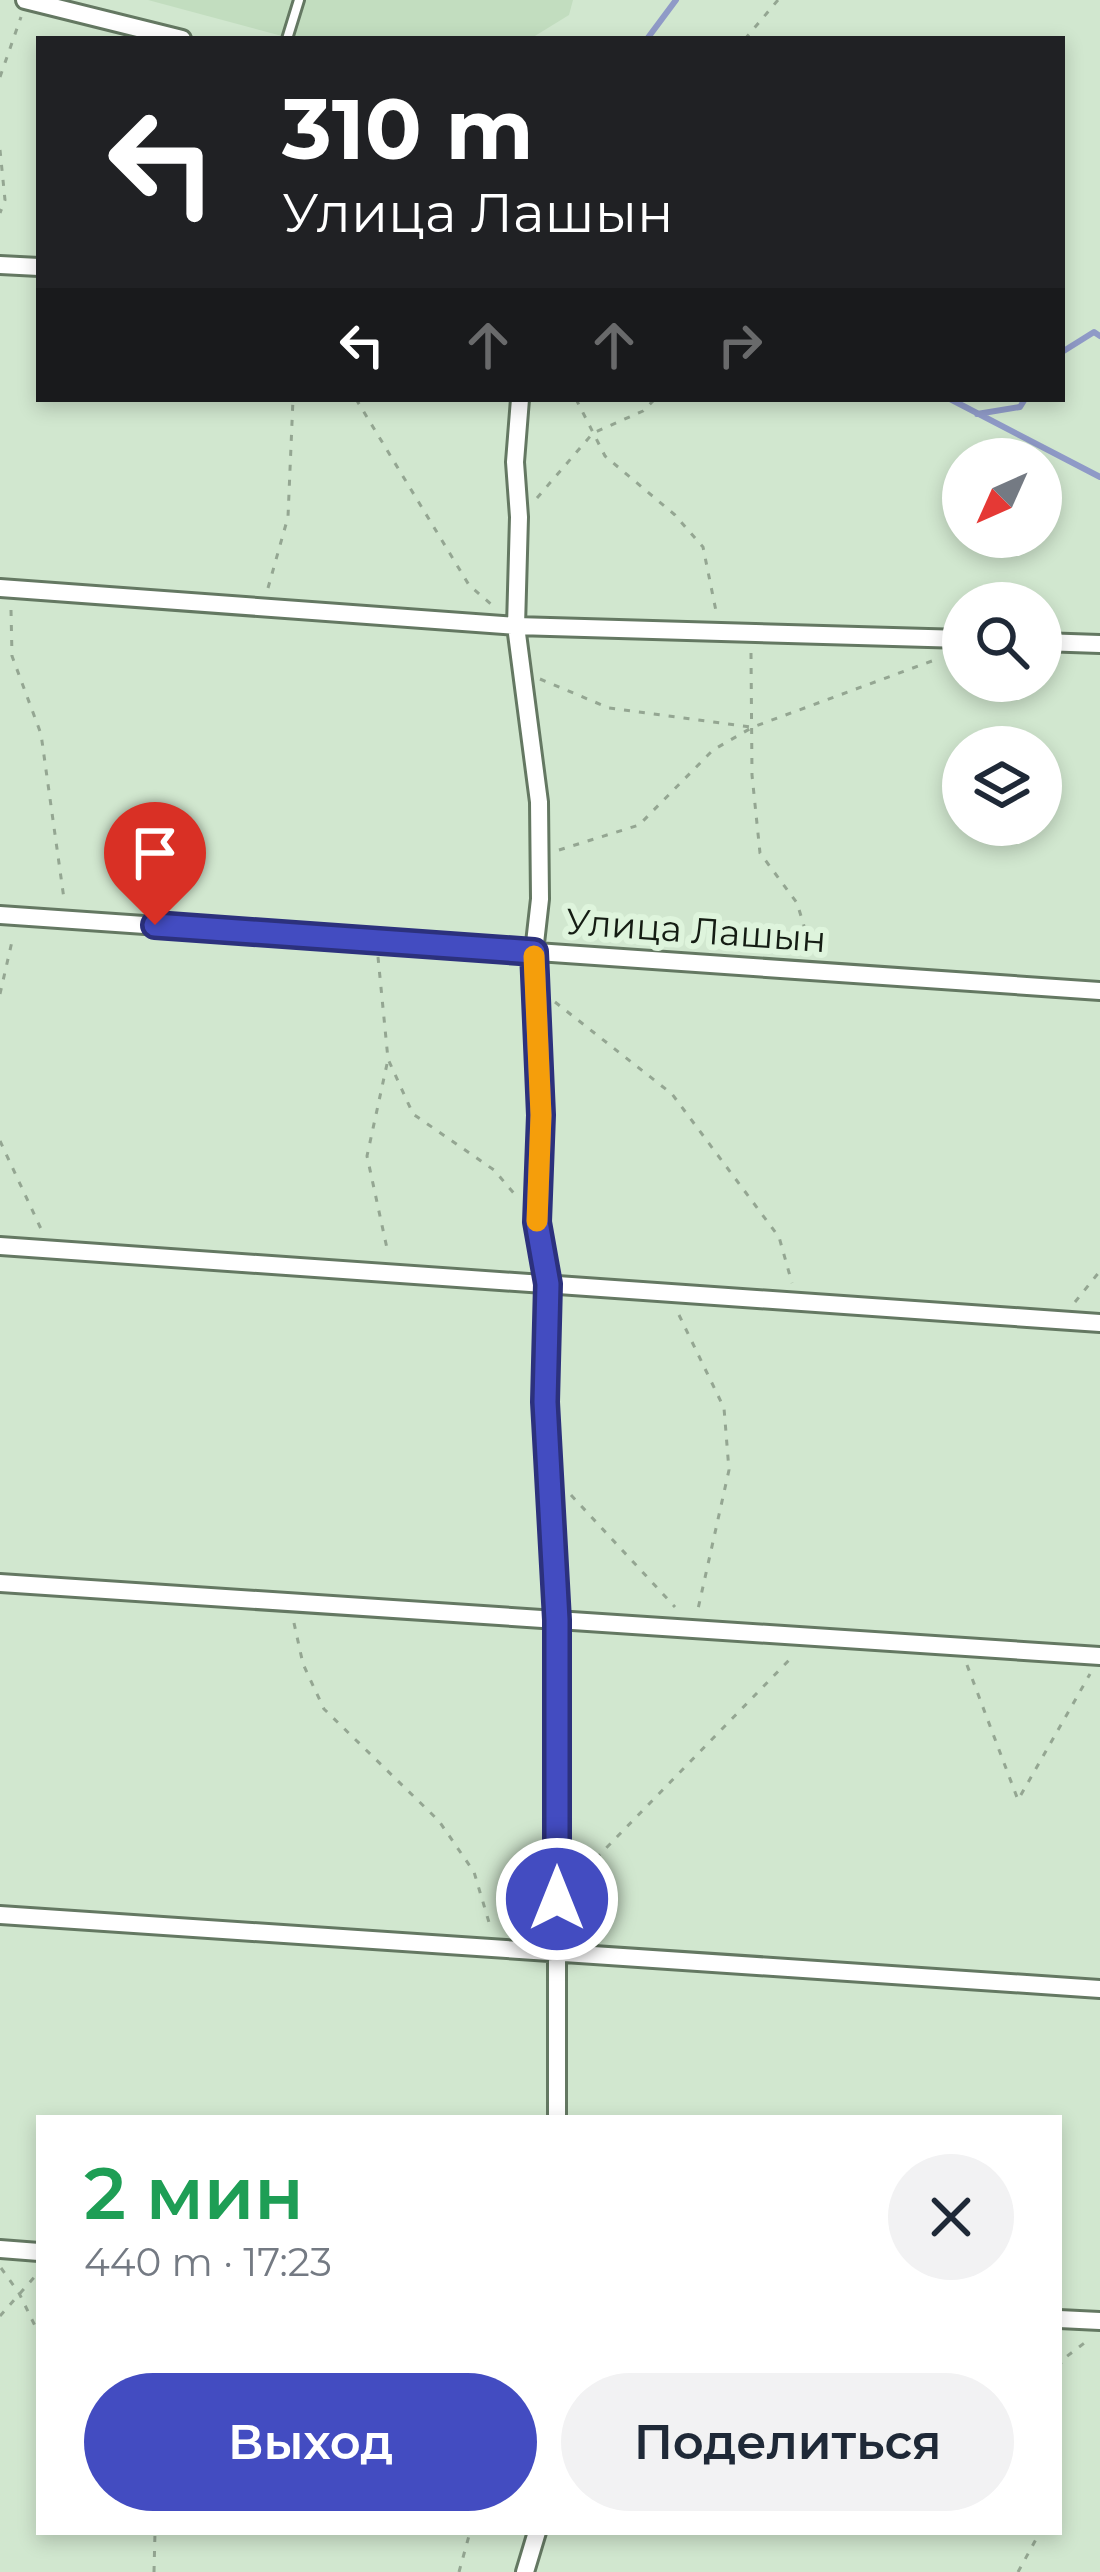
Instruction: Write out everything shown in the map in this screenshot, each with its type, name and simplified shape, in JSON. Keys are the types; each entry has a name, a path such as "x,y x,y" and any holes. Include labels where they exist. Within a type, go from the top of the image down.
{"street":[{"path":"26,0 170,36"},
{"path":"0,265 36,267"},
{"path":"520,402 515,462 520,517 516,626 539,802 534,952 539,990 537,1222 548,1284 545,1402 557,1620 557,2115"},
{"path":"5,588 516,626 942,638"},
{"path":"1062,643 1100,644"},
{"name":"Улица Лашын","path":"9,915 1100,991"},
{"path":"0,1246 1100,1322"},
{"path":"0,1582 1100,1656"},
{"path":"0,1915 1100,1989"},
{"path":"0,2249 36,2252"},
{"path":"1062,2319 1100,2321"},
{"path":"525,2572 536,2535"}],"lane":[{"path":"288,36 299,0"}],"path":[{"path":"0,77 26,0"},
{"path":"748,36 778,0"},
{"path":"0,150 4,200 0,213"},
{"path":"262,607 287,517 293,402"},
{"path":"358,402 469,585 516,626"},
{"path":"578,402 605,456 675,515 703,547 720,631"},
{"path":"520,517 593,433 643,411 652,402"},
{"path":"5,588 12,656 40,734 67,919"},
{"path":"750,632 752,775 760,853 796,903 818,971"},
{"path":"540,856 639,825 713,750 753,727 942,658"},
{"path":"524,673 608,708 753,727"},
{"path":"0,994 9,915"},
{"path":"377,940 388,1059 367,1156 390,1273"},
{"path":"539,990 672,1094 779,1237 797,1302"},
{"path":"388,1059 413,1114 494,1169 537,1222"},
{"path":"0,1141 50,1250"},
{"path":"1061,1320 1100,1271"},
{"path":"668,1292 724,1408 729,1470 694,1629"},
{"path":"549,1472 694,1629"},
{"path":"290,1602 303,1664 324,1709 439,1821 474,1872 497,1948"},
{"path":"557,1899 812,1636"},
{"path":"960,1646 1018,1800 1100,1656"},
{"path":"0,2267 36,2328"},
{"path":"0,2316 36,2275"},
{"path":"1062,2360 1087,2340"},
{"path":"154,2535 154,2572"},
{"path":"459,2572 469,2535"},
{"path":"1018,2572 1038,2535"}],"shaded area":[{"path":"148,0 573,0 569,15 535,36 282,36"}],"waterway":[{"path":"649,36 676,0"},
{"path":"1065,350 1094,332 1100,336"},
{"path":"956,402 1100,477"},
{"path":"977,414 1020,407 1023,402"}],"slow traffic":[{"path":"534,956 541,1115 537,1221"}],"route":[{"path":"155,925 534,952 541,1115 537,1222 548,1284 545,1402 557,1620 557,1899"}]}
